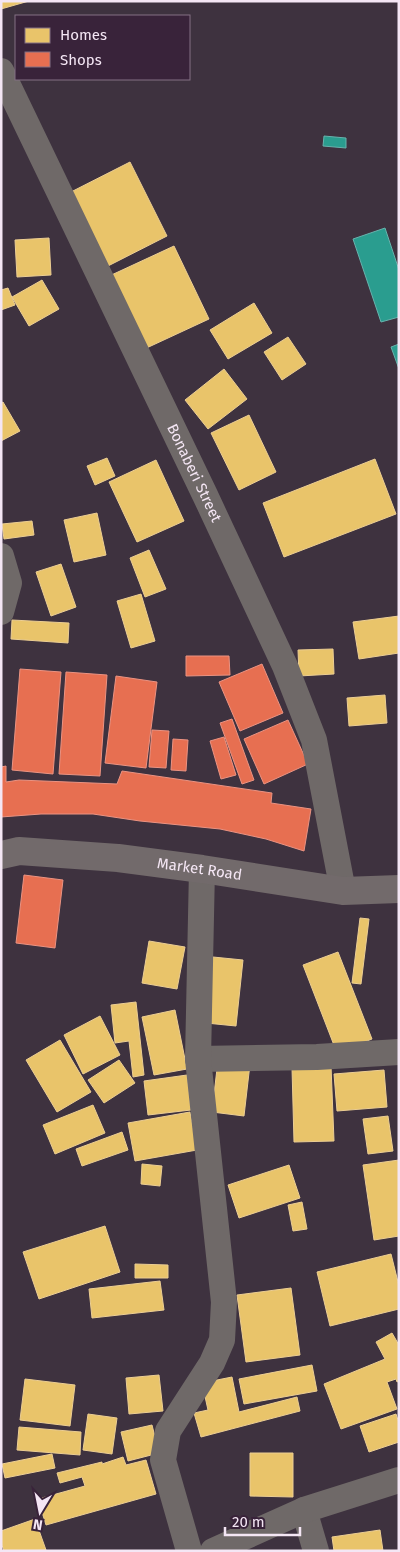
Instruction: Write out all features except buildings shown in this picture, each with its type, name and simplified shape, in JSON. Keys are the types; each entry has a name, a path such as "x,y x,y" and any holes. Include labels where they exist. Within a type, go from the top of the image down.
{"main road":[{"name":"Market Road","path":"1,855 19,851 118,858 343,891 399,888"}],"street":[{"name":"Bonaberi Street","path":"1,71 285,666 314,740 343,891"},
{"path":"1,556 9,583 1,612"},
{"path":"189,1551 163,1460 168,1431 212,1363 222,1340 224,1302 198,1059 202,869"},
{"path":"198,1059 317,1057 399,1052"},
{"path":"213,1551 304,1510 399,1480"},
{"path":"304,1510 316,1551"}]}
